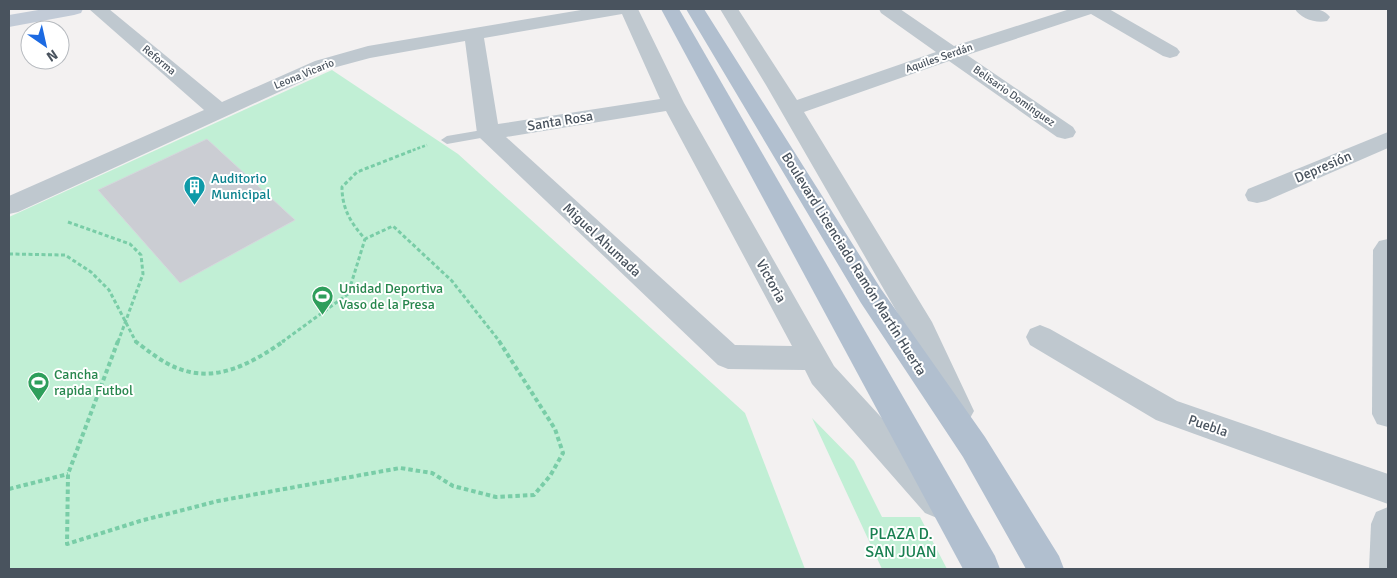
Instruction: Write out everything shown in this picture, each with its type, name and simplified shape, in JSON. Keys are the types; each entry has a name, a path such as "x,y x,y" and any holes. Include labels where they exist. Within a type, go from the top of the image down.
{"main road":[{"path":"670,9 982,569"},
{"name":"Boulevard Licenciado Ramón Martín Huerta","path":"696,9 871,296 974,447 1046,569"}],"street":[{"path":"9,11 22,9"},
{"path":"9,21 74,9"},
{"name":"Reforma","path":"98,9 219,111"},
{"name":"Leona Vicario","path":"9,206 322,65 368,52 619,9"},
{"name":"Victoria","path":"629,9 673,103 812,358 823,375 956,523"},
{"path":"729,9 792,109 922,330 974,447"},
{"name":"Belisario Domínguez","path":"888,9 1066,132"},
{"name":"Aquiles Serdán","path":"792,109 952,53 1088,9"},
{"path":"1096,9 1170,52"},
{"path":"474,34 488,133"},
{"name":"Santa Rosa","path":"488,133 673,103"},
{"name":"Miguel Ahumada","path":"488,133 728,357 812,358"},
{"name":"Depresión","path":"1257,195 1388,139"},
{"path":"1388,248 1386,250 1388,414"},
{"name":"Puebla","path":"1040,337 1167,411 1388,489"},
{"path":"1387,569 1388,524"}],"lane":[{"name":"Santa Rosa","path":"447,140 488,133"}],"path":[{"path":"365,239 349,220 342,203 342,187 357,172 414,149 447,140"},
{"path":"9,259 10,254 65,255 91,272 109,290 125,320 135,341 176,368 203,375 226,372 261,357 348,294 365,239 393,226 452,281 504,347 555,429 563,453 550,476 534,495 496,497 453,486 432,473 400,468 218,501 140,521 67,544 68,474 125,320 143,274 141,255 130,244 68,222"},
{"path":"9,489 68,474"}],"green space":[{"name":"Unidad Deportiva Vaso de la Presa","path":"332,70 458,154 745,413 805,569 9,569 9,217"},
{"name":"PLAZA D. SAN JUAN","path":"812,418 854,461 882,517 920,517 947,569 882,569"}],"building":[{"name":"Auditorio Municipal","path":"207,139 295,220 180,283 98,190"}],"place":[{"name":"Auditorio Municipal","path":"195,205"},
{"name":"Unidad Deportiva Vaso de la Presa","path":"323,315"},
{"name":"Cancha rapida Futbol","path":"38,401"}]}
